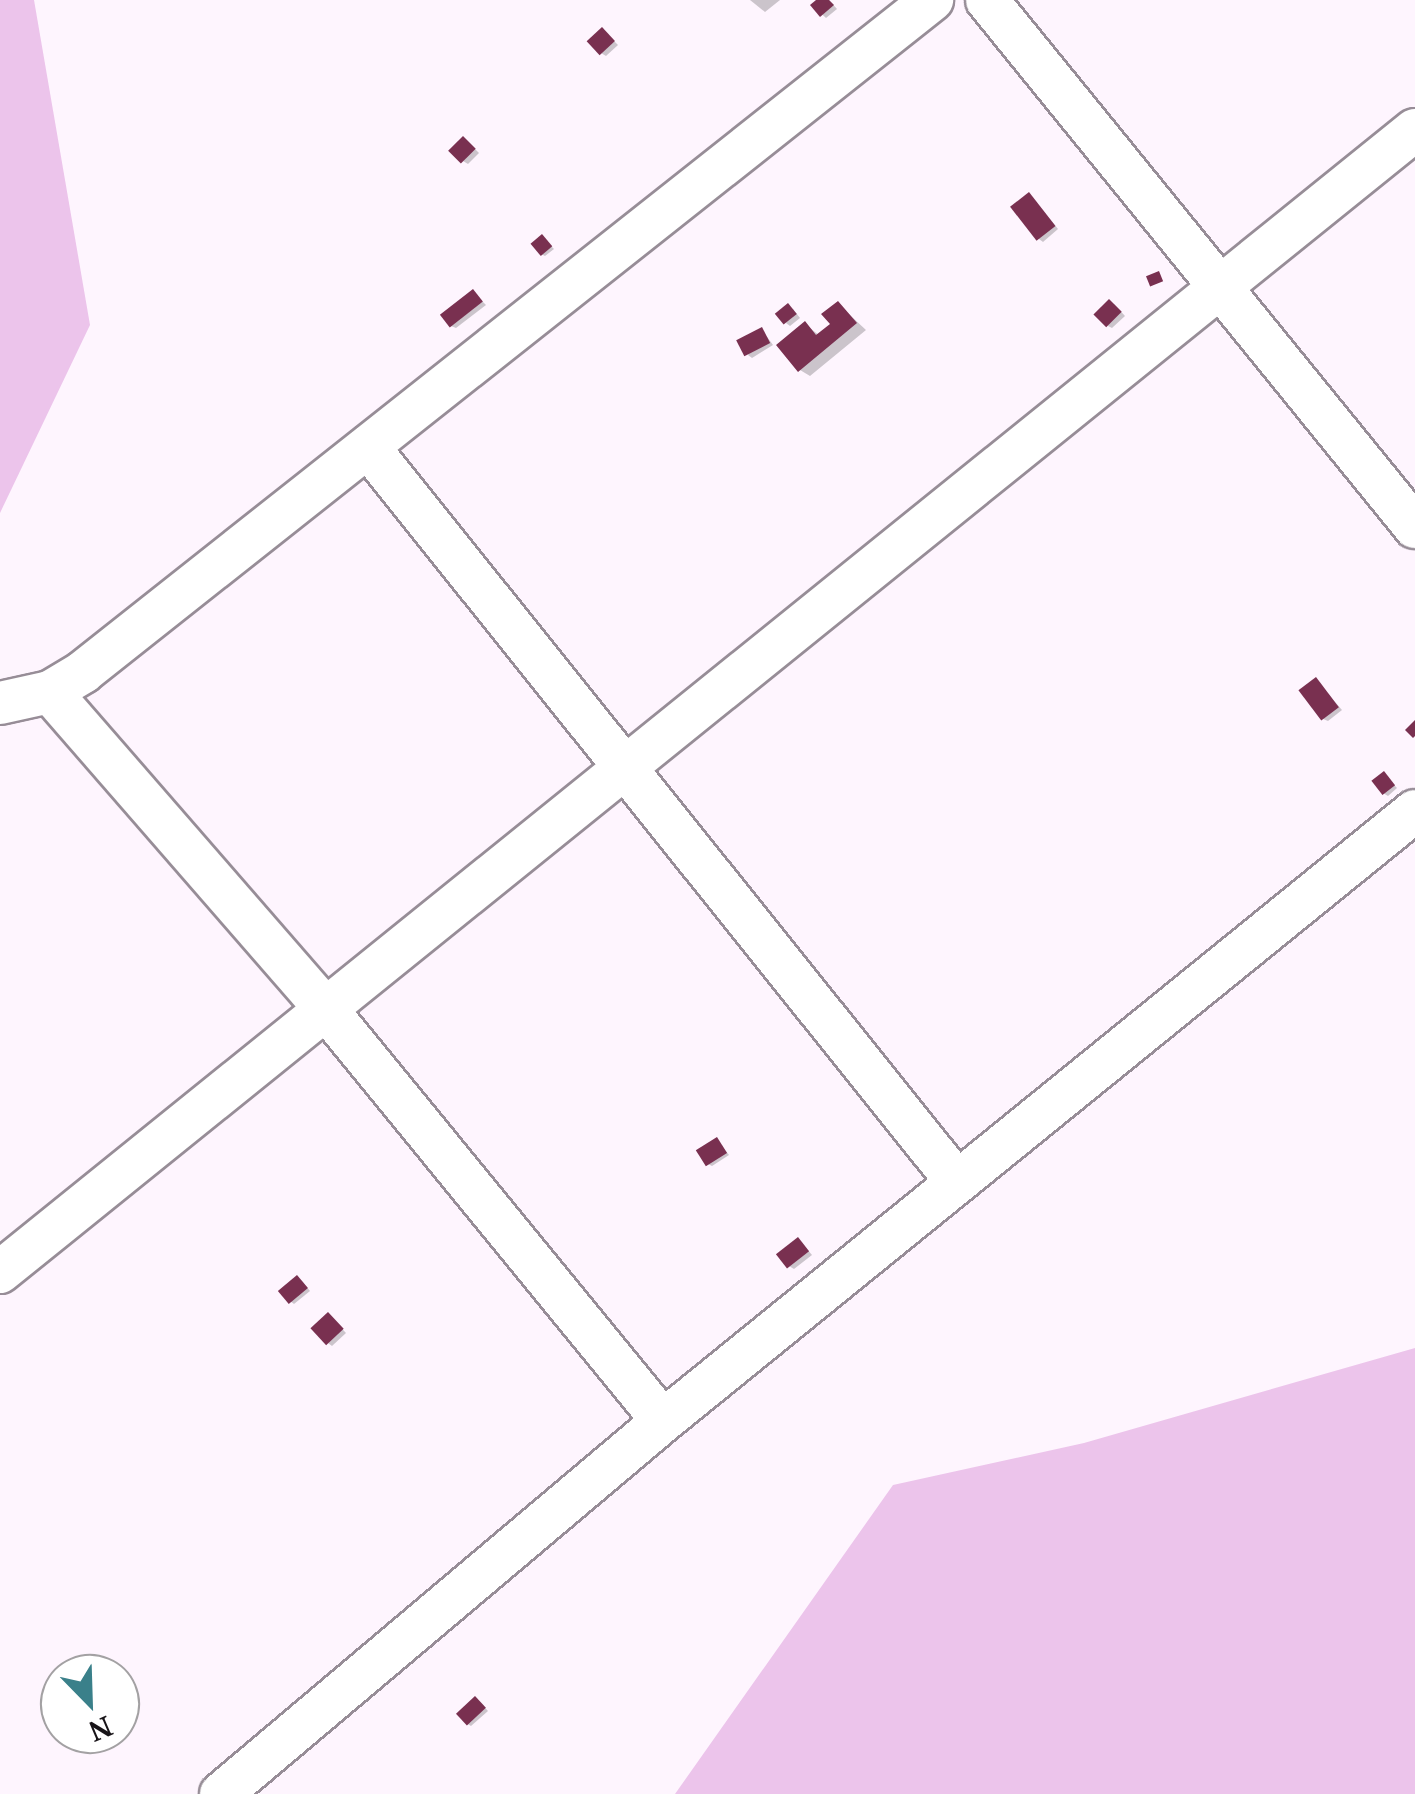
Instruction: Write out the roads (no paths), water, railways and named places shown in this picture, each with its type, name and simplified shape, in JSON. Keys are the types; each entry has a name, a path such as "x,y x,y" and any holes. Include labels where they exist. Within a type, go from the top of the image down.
{"street":[{"path":"0,703 50,692 83,672 932,0"},
{"path":"987,0 1415,526"},
{"path":"0,1272 1415,130"},
{"path":"368,447 957,1182"},
{"path":"50,692 326,1009 663,1421"},
{"path":"221,1794 663,1421 1415,811"}]}
